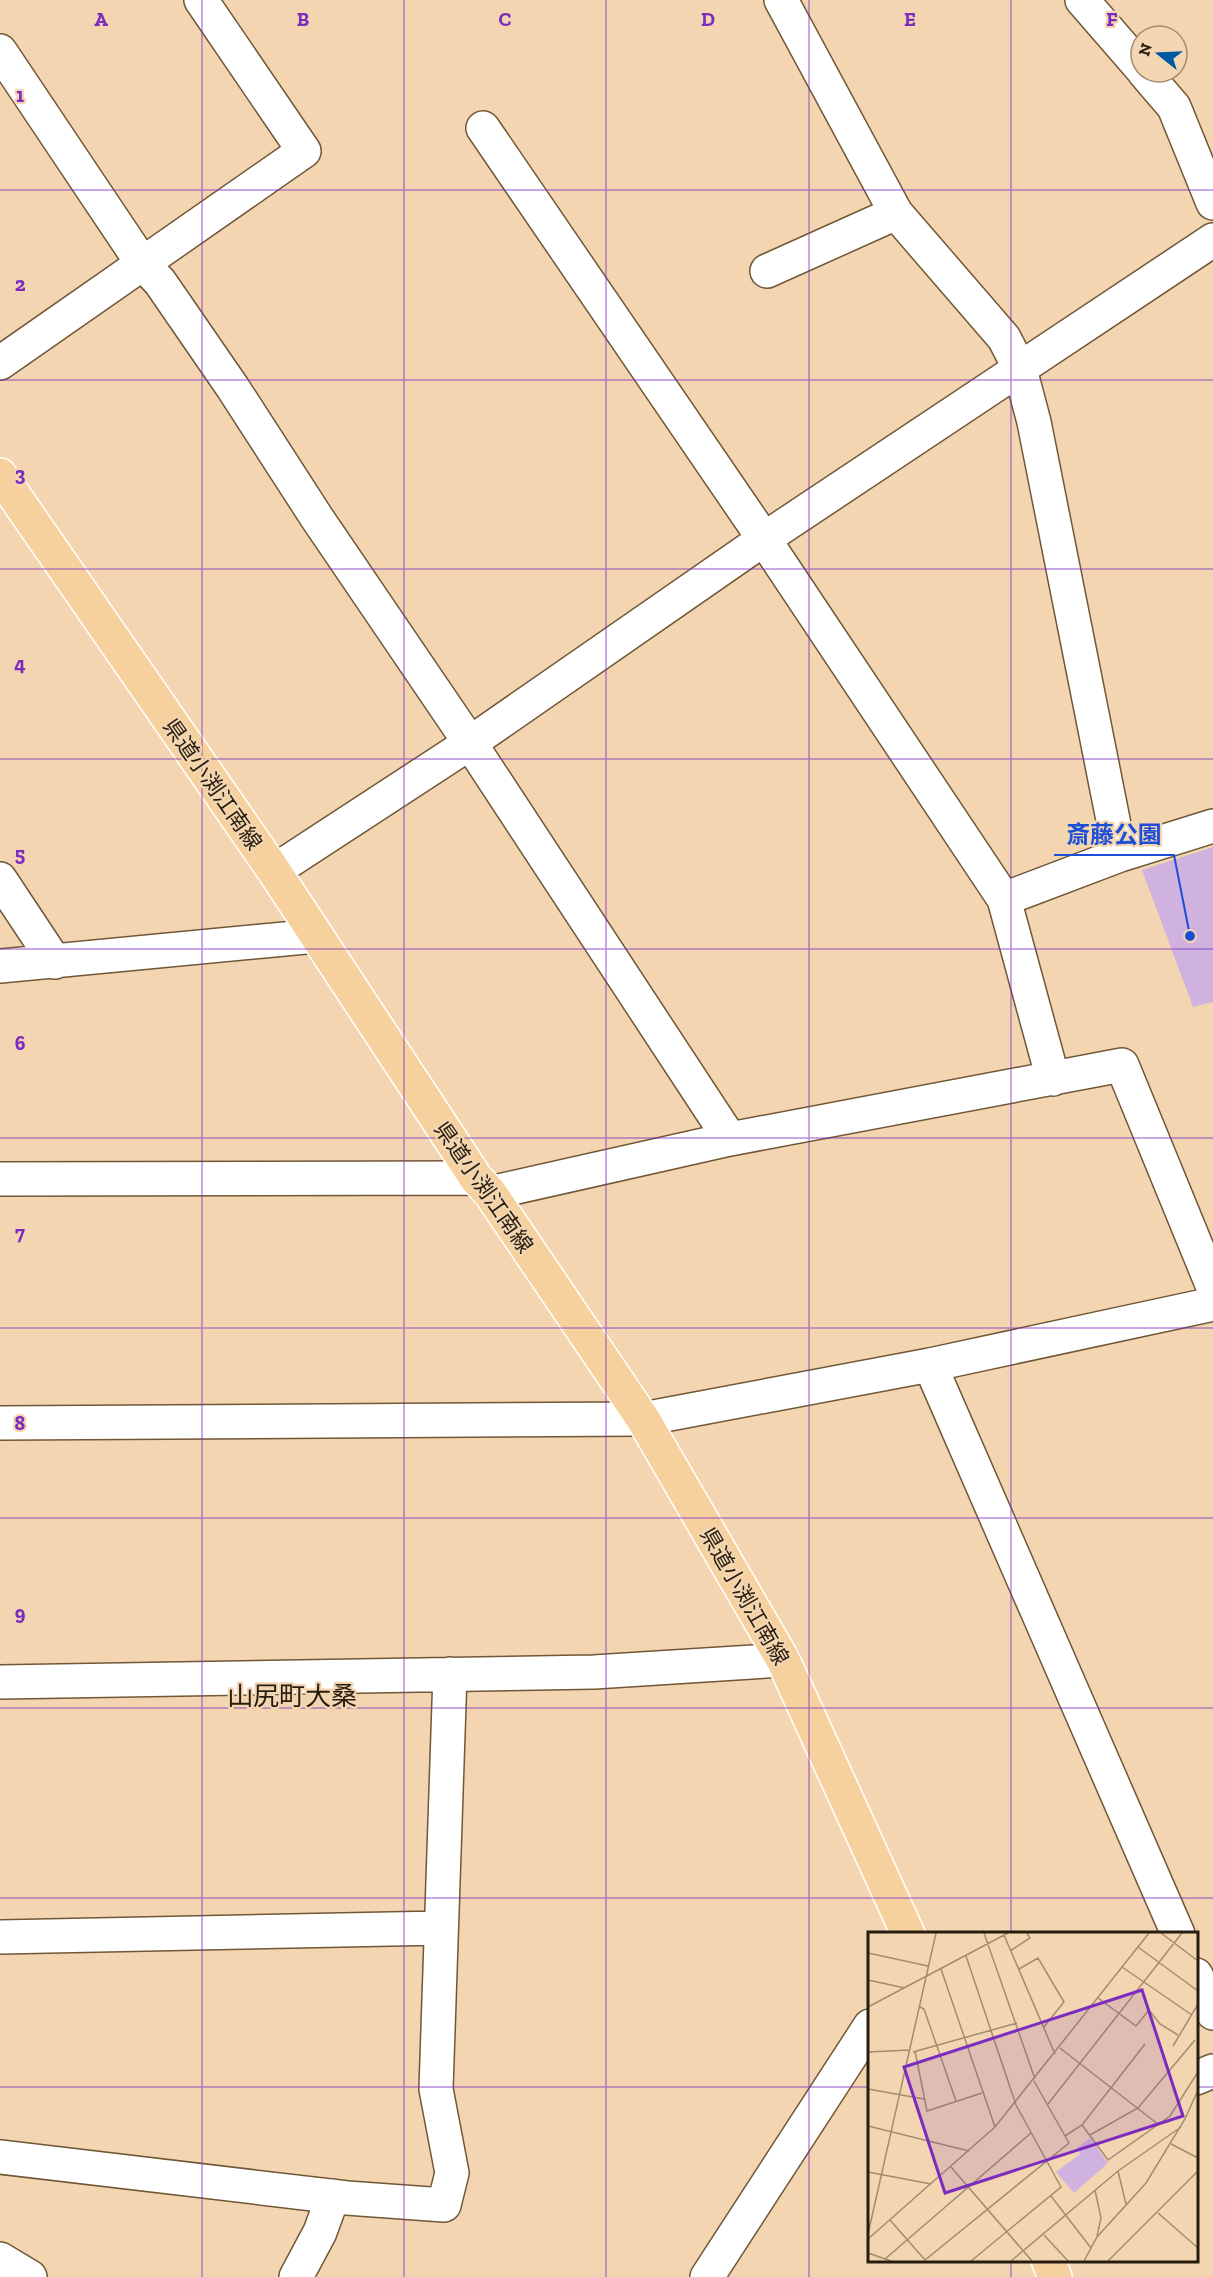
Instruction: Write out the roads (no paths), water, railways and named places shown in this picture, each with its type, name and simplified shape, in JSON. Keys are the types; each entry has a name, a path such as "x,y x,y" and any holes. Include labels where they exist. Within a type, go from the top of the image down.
{"main road":[{"name":"県道小渕江南線","path":"0,476 274,871 483,1186 643,1419 783,1660 907,1932"},
{"path":"1049,2262 1055,2277"}],"street":[{"path":"0,363 304,151 201,0"},
{"path":"781,0 896,213 1004,338 1020,369 1034,422 1120,855"},
{"path":"1082,0 1129,54"},
{"path":"0,51 142,263 160,282 232,388 470,743 730,1139"},
{"path":"1154,84 1174,107 1213,203"},
{"path":"483,128 764,539 1004,899 1053,1079"},
{"path":"767,271 896,213"},
{"path":"274,871 470,743 764,539 1213,240"},
{"path":"1004,899 1120,855 1213,826"},
{"path":"0,879 55,962"},
{"path":"0,966 316,936"},
{"path":"0,1179 483,1186 1122,1065 1213,1287"},
{"path":"0,1423 643,1419 930,1365 1213,1304"},
{"path":"930,1365 1177,1932"},
{"path":"0,1682 594,1672 783,1660"},
{"path":"0,2157 333,2196 444,2205 452,2174 436,2089 450,1674"},
{"path":"0,1937 441,1928"},
{"path":"1198,1977 1213,2013"},
{"path":"707,2277 868,2029"},
{"path":"1198,2078 1213,2071"},
{"path":"296,2277 321,2232 333,2196"},
{"path":"0,2259 30,2277"}],"place":[{"name":"斎藤公園","path":"1190,936"}],"district":[{"name":"山尻町大桑","path":"292,1696"}]}
